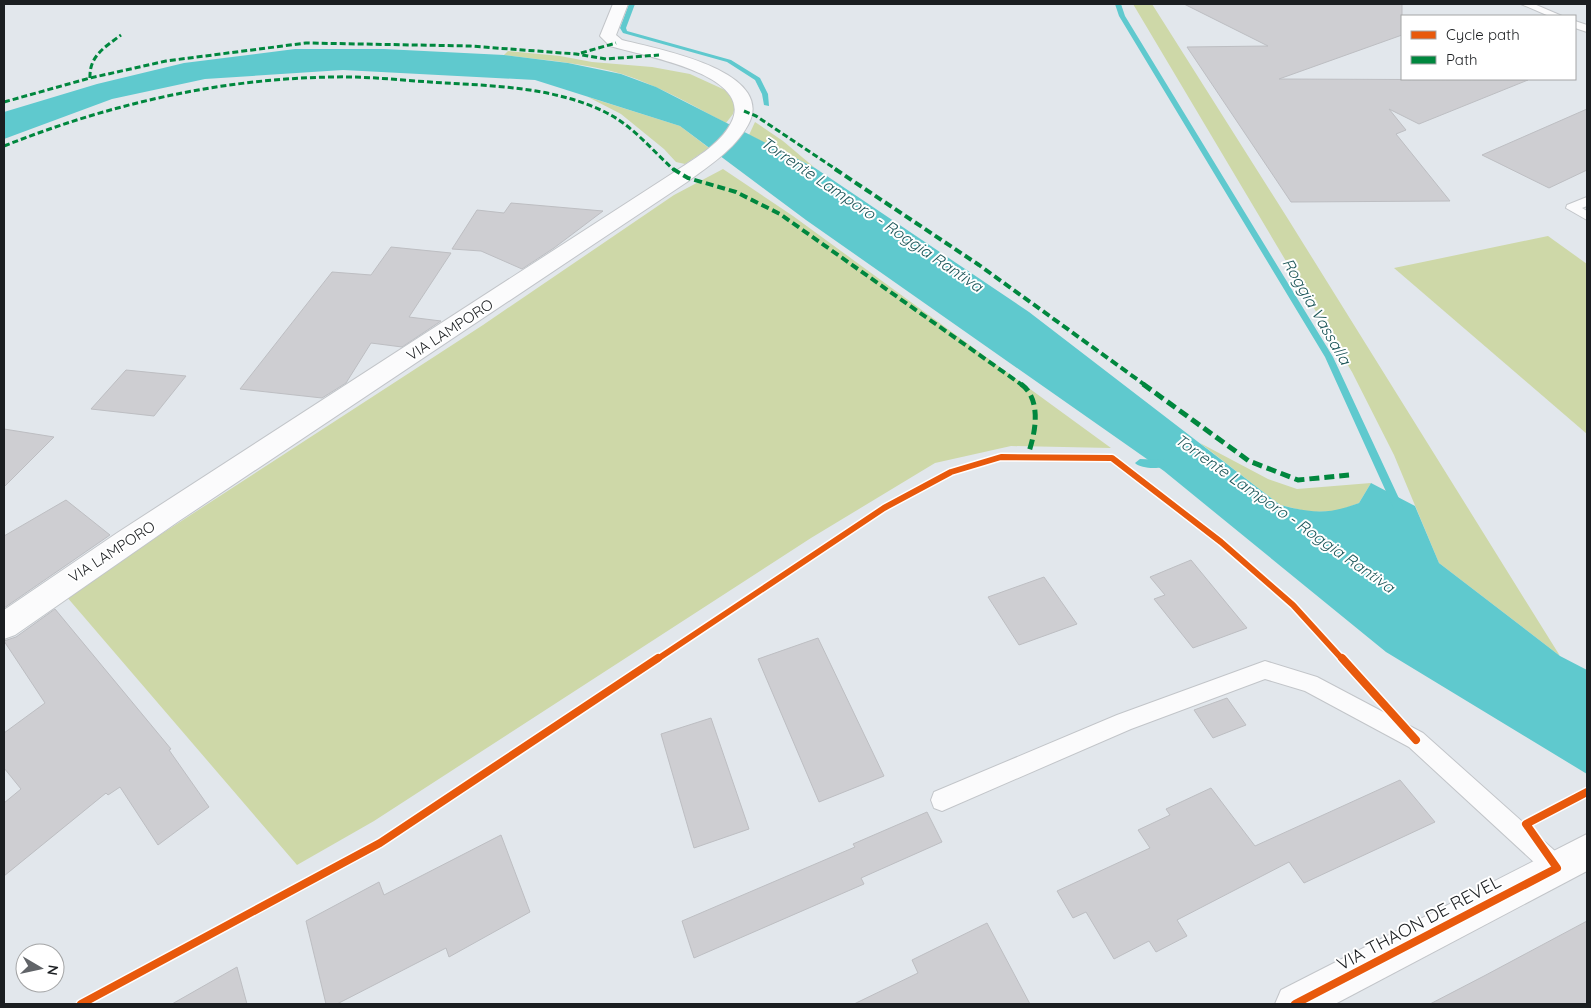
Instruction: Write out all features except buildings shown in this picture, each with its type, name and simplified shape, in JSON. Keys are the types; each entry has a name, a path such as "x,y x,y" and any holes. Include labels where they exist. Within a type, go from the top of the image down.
{"street":[{"name":"VIA LAMPORO","path":"4,626 77,574 698,166 711,155 741,124 744,111 742,96 732,84 716,74 616,43 608,36 620,4"},
{"name":"VIA THAON DE REVEL","path":"1295,1004 1572,860"}],"lane":[{"path":"1526,4 1554,15"},
{"path":"1587,201 1572,208 1587,216"},
{"path":"942,800 1124,722 1265,670 1310,683 1416,740 1572,860"}],"green space":[{"path":"1133,4 1152,4 1560,656 1439,563 1394,455 1352,372"},
{"path":"508,51 560,56 592,62 652,67 690,74 725,90 736,104 733,114 726,123 662,90 622,74 578,64 504,55"},
{"path":"588,97 680,126 709,148 685,164 676,162 664,149 621,114"},
{"path":"755,122 783,141 815,168 749,135"},
{"path":"723,169 793,216 1111,448 1011,446 935,463 811,538 374,821 297,865 66,596 483,325 674,195"},
{"path":"1548,236 1587,264 1587,434 1394,268"},
{"path":"1200,443 1268,479 1297,489 1371,483 1359,503 1338,511 1310,512 1280,505"}],"water":[{"name":"Torrente Lamporo - Roggia Rantiva","path":"295,49 384,49 504,55 568,63 621,74 656,87 815,168 1029,312 1280,505 1320,512 1338,510 1359,503 1371,483 1415,506 1439,563 1560,656 1587,670 1587,774 1386,652 1164,471 806,220 680,126 535,80 343,70 205,79 112,99 4,139 4,112 97,84 184,63"}],"waterway":[{"path":"632,4 623,28 625,32 729,61 758,79 765,94 767,105"},
{"name":"Roggia Vassalla","path":"1118,4 1122,16 1329,357 1398,507"},
{"path":"1140,463 1164,464"}],"marked path":[{"path":"90,78 91,63 94,58 103,48 121,35"},
{"path":"4,102 90,78 166,61 306,43 470,46 576,54 606,59 659,55"},
{"path":"581,53 616,43"},
{"path":"4,146 80,118 158,97 197,89 277,79 380,78 504,87 544,93 584,103 603,111 621,122 683,176 736,192 780,214 1026,388 1035,414 1035,431 1027,457"},
{"path":"744,111 756,116 979,265 1249,461 1298,480 1349,475"}],"cycle path":[{"path":"81,1004 380,843 884,508 951,472 1001,457 1112,458 1221,542 1293,605 1416,740"},
{"path":"1295,1004 1557,868 1526,824 1587,792"}]}
